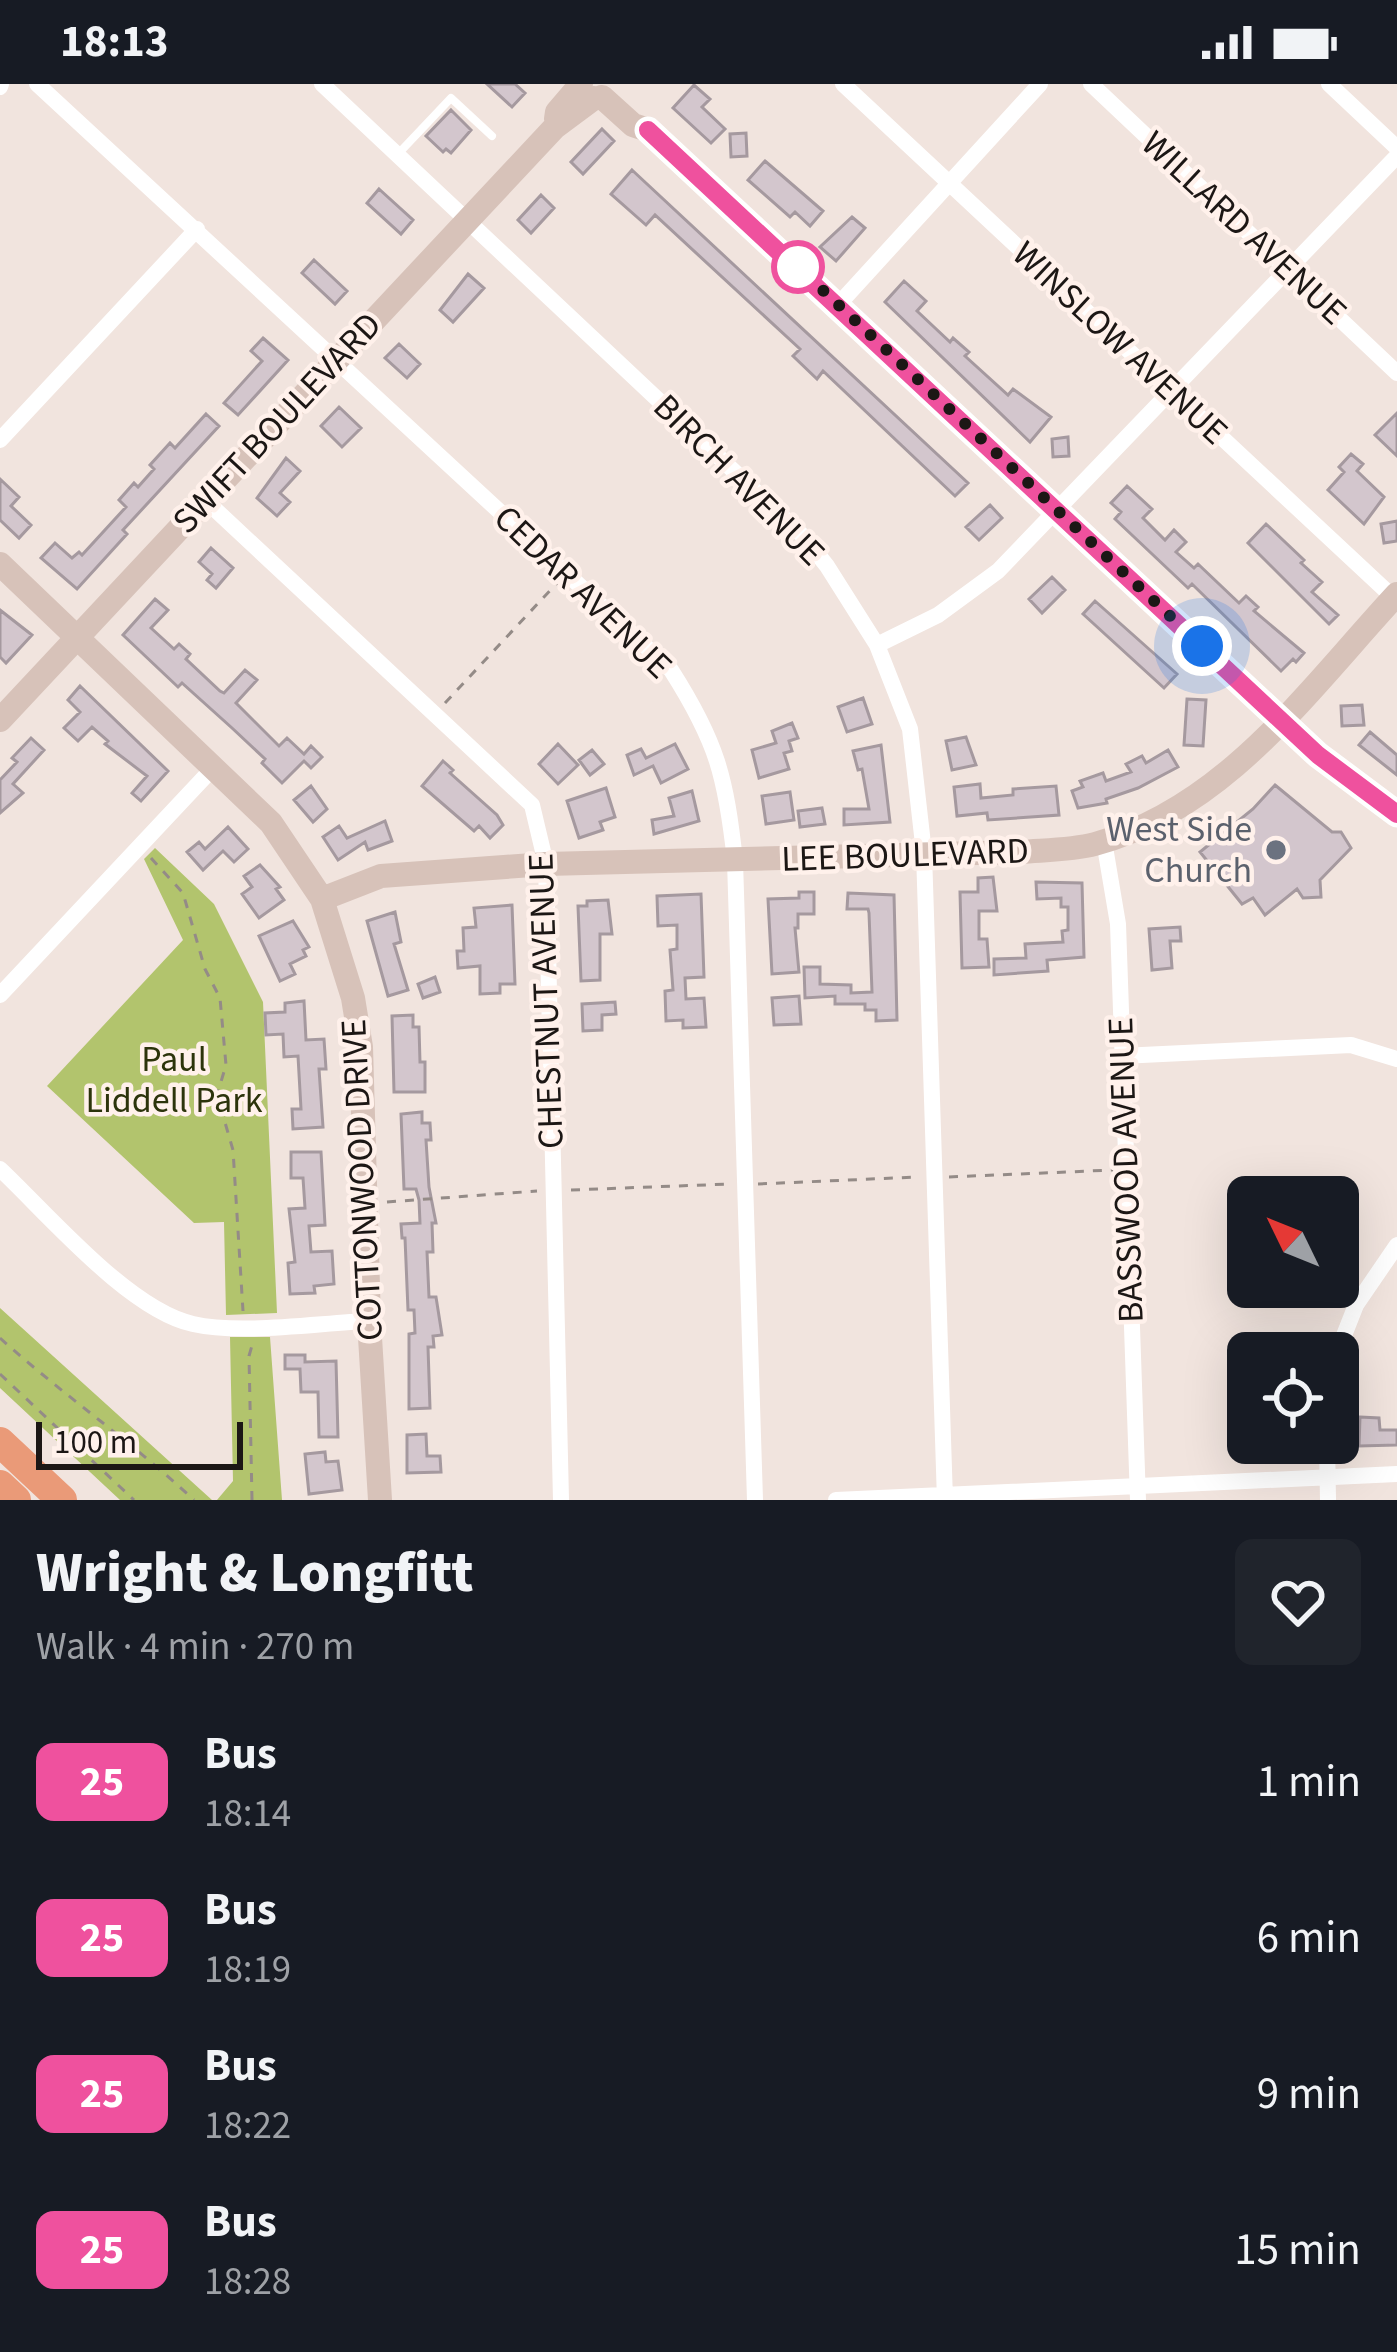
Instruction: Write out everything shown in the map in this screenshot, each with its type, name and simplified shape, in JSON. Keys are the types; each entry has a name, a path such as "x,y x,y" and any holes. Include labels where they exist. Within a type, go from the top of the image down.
{"highway":[{"path":"0,1442 62,1500"},
{"path":"0,1485 16,1500"}],"street":[{"name":"CEDAR AVENUE","path":"37,84 670,670 704,722 727,788 735,861 754,1500"},
{"name":"BIRCH AVENUE","path":"322,84 804,537 877,645 910,729 925,853 945,1498"},
{"name":"WINSLOW AVENUE","path":"843,84 1396,598"},
{"path":"838,305 1040,84"},
{"name":"WILLARD AVENUE","path":"1091,84 1397,373"},
{"path":"877,645 938,615 998,572 1397,152 1329,84"},
{"path":"597,88 642,114 648,130 1056,513 1336,771 1397,814"},
{"name":"SWIFT BOULEVARD","path":"0,720 336,359 597,88"},
{"path":"0,440 196,229"},
{"name":"CHESTNUT AVENUE","path":"205,500 532,805 546,864 561,1500"},
{"name":"COTTONWOOD DRIVE","path":"0,564 272,823 322,899 353,998 361,1047 380,1500"},
{"name":"LEE BOULEVARD","path":"322,899 381,876 546,864 1021,852 1104,841 1159,820 1227,775 1396,598"},
{"path":"0,995 214,767"},
{"name":"BASSWOOD AVENUE","path":"1104,841 1118,924 1138,1494"},
{"path":"1121,1056 1351,1045 1397,1059"},
{"path":"0,1169 130,1292 159,1313 198,1325 369,1321"},
{"path":"1345,1332 1356,1305 1397,1245"},
{"path":"1327,1464 1328,1500"},
{"path":"836,1500 1138,1494 1397,1474"}],"lane":[{"path":"398,154 451,98 492,136"}],"path":[{"path":"444,704 557,583"},
{"path":"150,857 183,893 220,998 226,1065 217,1095 233,1150 243,1313"},
{"path":"947,1177 1113,1170"},
{"path":"757,1184 922,1177"},
{"path":"569,1190 734,1184"},
{"path":"379,1202 543,1191"},
{"path":"0,1338 63,1394 124,1436 194,1500"},
{"path":"252,1500 253,1340"},
{"path":"0,1374 134,1500"}],"green space":[{"name":"Paul Liddell Park","path":"155,848 214,904 263,1002 277,1313 226,1315 224,1222 194,1223 47,1086 183,940 144,859"},
{"path":"0,1308 212,1500 120,1500 0,1388"},
{"path":"230,1337 270,1337 282,1500 217,1500 233,1481"}],"building":[{"path":"487,84 515,84 525,93 512,107"},
{"path":"694,85 710,99 702,107 725,129 711,143 673,108"},
{"path":"451,110 471,130 451,153 443,152 426,136"},
{"path":"602,129 614,141 583,174 571,162"},
{"path":"746,133 747,156 731,157 730,134"},
{"path":"765,161 823,211 810,226 795,212 790,217 748,180"},
{"path":"632,170 968,483 955,496 823,371 817,379 793,356 800,349 655,215 646,225 611,194"},
{"path":"379,189 413,220 401,234 367,203"},
{"path":"541,195 554,208 531,233 518,220"},
{"path":"852,217 865,228 836,261 820,247"},
{"path":"314,260 347,291 335,304 302,273"},
{"path":"468,274 484,288 453,322 440,310"},
{"path":"904,281 926,301 917,311 950,342 953,338 969,352 965,356 1008,395 1013,389 1051,417 1030,442 885,302"},
{"path":"263,338 288,360 238,415 224,403 262,361 251,351"},
{"path":"399,344 420,364 407,378 385,358"},
{"path":"339,407 361,428 342,447 321,426"},
{"path":"1397,413 1397,456 1375,435"},
{"path":"206,414 219,426 123,530 127,534 77,589 41,558 55,543 72,558 79,552 82,555 126,507 119,500 134,483 138,487 170,443 175,448"},
{"path":"1068,437 1069,456 1053,457 1052,439"},
{"path":"1351,454 1363,464 1357,471 1384,497 1364,524 1328,490 1344,472 1339,467"},
{"path":"286,458 300,471 280,493 290,502 277,516 257,498"},
{"path":"0,479 19,497 11,506 31,525 19,538 0,520"},
{"path":"1127,486 1152,509 1143,518 1165,540 1174,530 1186,542 1176,552 1194,568 1198,564 1239,603 1246,596 1258,607 1254,611 1304,653 1296,662 1293,659 1281,671 1192,584 1188,588 1115,519 1121,512 1111,503"},
{"path":"990,505 1002,518 979,540 966,527"},
{"path":"1397,521 1397,541 1384,543 1381,524"},
{"path":"1266,524 1322,582 1312,592 1338,615 1329,624 1248,543"},
{"path":"211,548 233,568 216,588 207,580 212,574 199,562"},
{"path":"1052,577 1065,590 1042,613 1029,599"},
{"path":"155,599 168,610 151,628 174,649 179,644 190,654 186,659 224,693 245,670 257,680 236,703 279,746 287,738 304,754 311,746 322,757 311,768 304,761 282,783 232,728 182,683 178,687 123,635"},
{"path":"1095,601 1177,674 1164,688 1083,614"},
{"path":"0,610 32,635 6,663 0,657"},
{"path":"80,686 168,771 141,801 132,793 147,776 105,744 108,741 92,727 78,741 64,728 80,712 68,700"},
{"path":"863,698 872,724 847,732 838,707"},
{"path":"1187,699 1206,700 1203,746 1184,745"},
{"path":"1362,705 1364,725 1342,726 1341,706"},
{"path":"792,723 798,738 789,741 792,751 784,753 789,769 759,778 752,750 776,743 772,731"},
{"path":"1370,732 1397,755 1397,775 1359,745"},
{"path":"966,737 976,765 952,770 946,741"},
{"path":"31,738 44,750 13,784 23,793 0,813 0,780"},
{"path":"558,744 578,765 558,784 539,764"},
{"path":"675,744 688,769 661,783 653,766 634,775 627,755 641,749 646,758"},
{"path":"881,745 890,822 844,825 844,809 869,809 862,769 858,770 853,751"},
{"path":"592,750 604,764 590,775 579,760"},
{"path":"1168,750 1178,767 1106,799 1107,803 1078,808 1072,791 1083,787 1080,781 1103,773 1106,781 1131,772 1126,764 1142,756 1146,763"},
{"path":"443,761 497,815 503,825 490,838 479,826 474,831 422,786"},
{"path":"980,784 981,798 1013,795 1013,789 1056,786 1059,815 988,820 987,813 957,816 954,787"},
{"name":"West Side Church","path":"1275,785 1332,832 1341,832 1351,848 1320,880 1321,897 1303,898 1297,889 1265,915 1253,898 1242,904 1200,852"},
{"path":"311,786 327,809 313,822 294,800"},
{"path":"606,788 615,817 600,822 603,830 579,838 567,801"},
{"path":"692,791 699,821 654,834 652,820 674,816 669,798"},
{"path":"790,792 794,820 766,824 762,796"},
{"path":"822,808 825,824 800,827 798,811"},
{"path":"385,821 392,841 368,850 365,842 338,860 323,837 339,826 347,838"},
{"path":"228,827 248,849 234,862 223,851 203,870 187,852 199,842 205,849"},
{"path":"260,865 280,887 276,889 284,900 259,918 242,894 252,887 244,876"},
{"path":"993,877 997,911 979,911 979,939 987,939 989,967 962,968 960,892 978,892 978,878"},
{"path":"1036,882 1082,883 1084,957 1047,960 1048,971 994,975 994,959 1026,958 1025,944 1063,942 1068,907 1061,907 1061,898 1037,899"},
{"path":"799,892 814,892 814,914 798,914 799,972 772,974 768,899 799,898"},
{"path":"848,893 894,895 897,1020 876,1021 876,1010 865,1010 865,1004 835,1004 835,996 805,998 804,967 820,967 820,984 851,985 851,993 872,992 869,913 868,909 847,909"},
{"path":"701,894 704,977 685,978 686,999 704,998 706,1027 683,1028 683,1020 666,1021 665,991 673,990 670,950 677,949 677,925 658,926 657,896"},
{"path":"608,900 612,934 600,934 600,980 581,981 578,906"},
{"path":"512,905 515,984 500,984 500,993 480,994 480,966 458,968 457,951 464,951 463,928 476,927 474,908"},
{"path":"395,912 401,942 394,944 408,990 388,996 367,921"},
{"path":"293,921 309,947 303,950 306,956 290,964 295,974 280,981 259,936"},
{"path":"1180,927 1181,941 1170,941 1172,968 1152,970 1149,929"},
{"path":"435,977 440,992 423,998 418,984"},
{"path":"799,996 801,1024 774,1025 772,998"},
{"path":"304,1001 306,1040 324,1039 326,1069 319,1069 323,1127 293,1129 292,1109 301,1109 298,1056 284,1057 283,1034 266,1035 265,1013 285,1012 285,1003"},
{"path":"615,1002 616,1014 602,1015 602,1030 583,1031 582,1004"},
{"path":"413,1015 413,1027 419,1027 420,1062 425,1062 425,1092 394,1092 392,1016"},
{"path":"422,1112 422,1123 430,1123 431,1140 426,1140 436,1223 432,1223 433,1252 427,1252 429,1297 436,1297 442,1335 433,1336 434,1347 428,1347 430,1408 409,1409 409,1334 415,1333 414,1310 408,1310 401,1224 420,1223 416,1189 404,1189 401,1114"},
{"path":"291,1152 321,1152 325,1225 309,1226 311,1252 332,1251 334,1284 314,1286 315,1293 290,1294 288,1263 295,1262 289,1209 305,1208 303,1178 291,1178"},
{"path":"285,1355 305,1355 305,1362 336,1361 338,1437 319,1437 318,1392 301,1392 300,1369 285,1369"},
{"path":"1360,1417 1379,1418 1380,1430 1397,1430 1397,1445 1359,1446"},
{"path":"426,1434 427,1456 440,1456 441,1472 407,1473 407,1435"},
{"path":"325,1452 326,1462 338,1461 342,1490 309,1494 305,1454"}],"bus line":[{"name":"25","path":"648,130 1318,755 1397,814"}],"place":[{"name":"West Side Church","path":"1276,850"}],"route":[{"path":"798,267 795,264 1202,646"}]}
